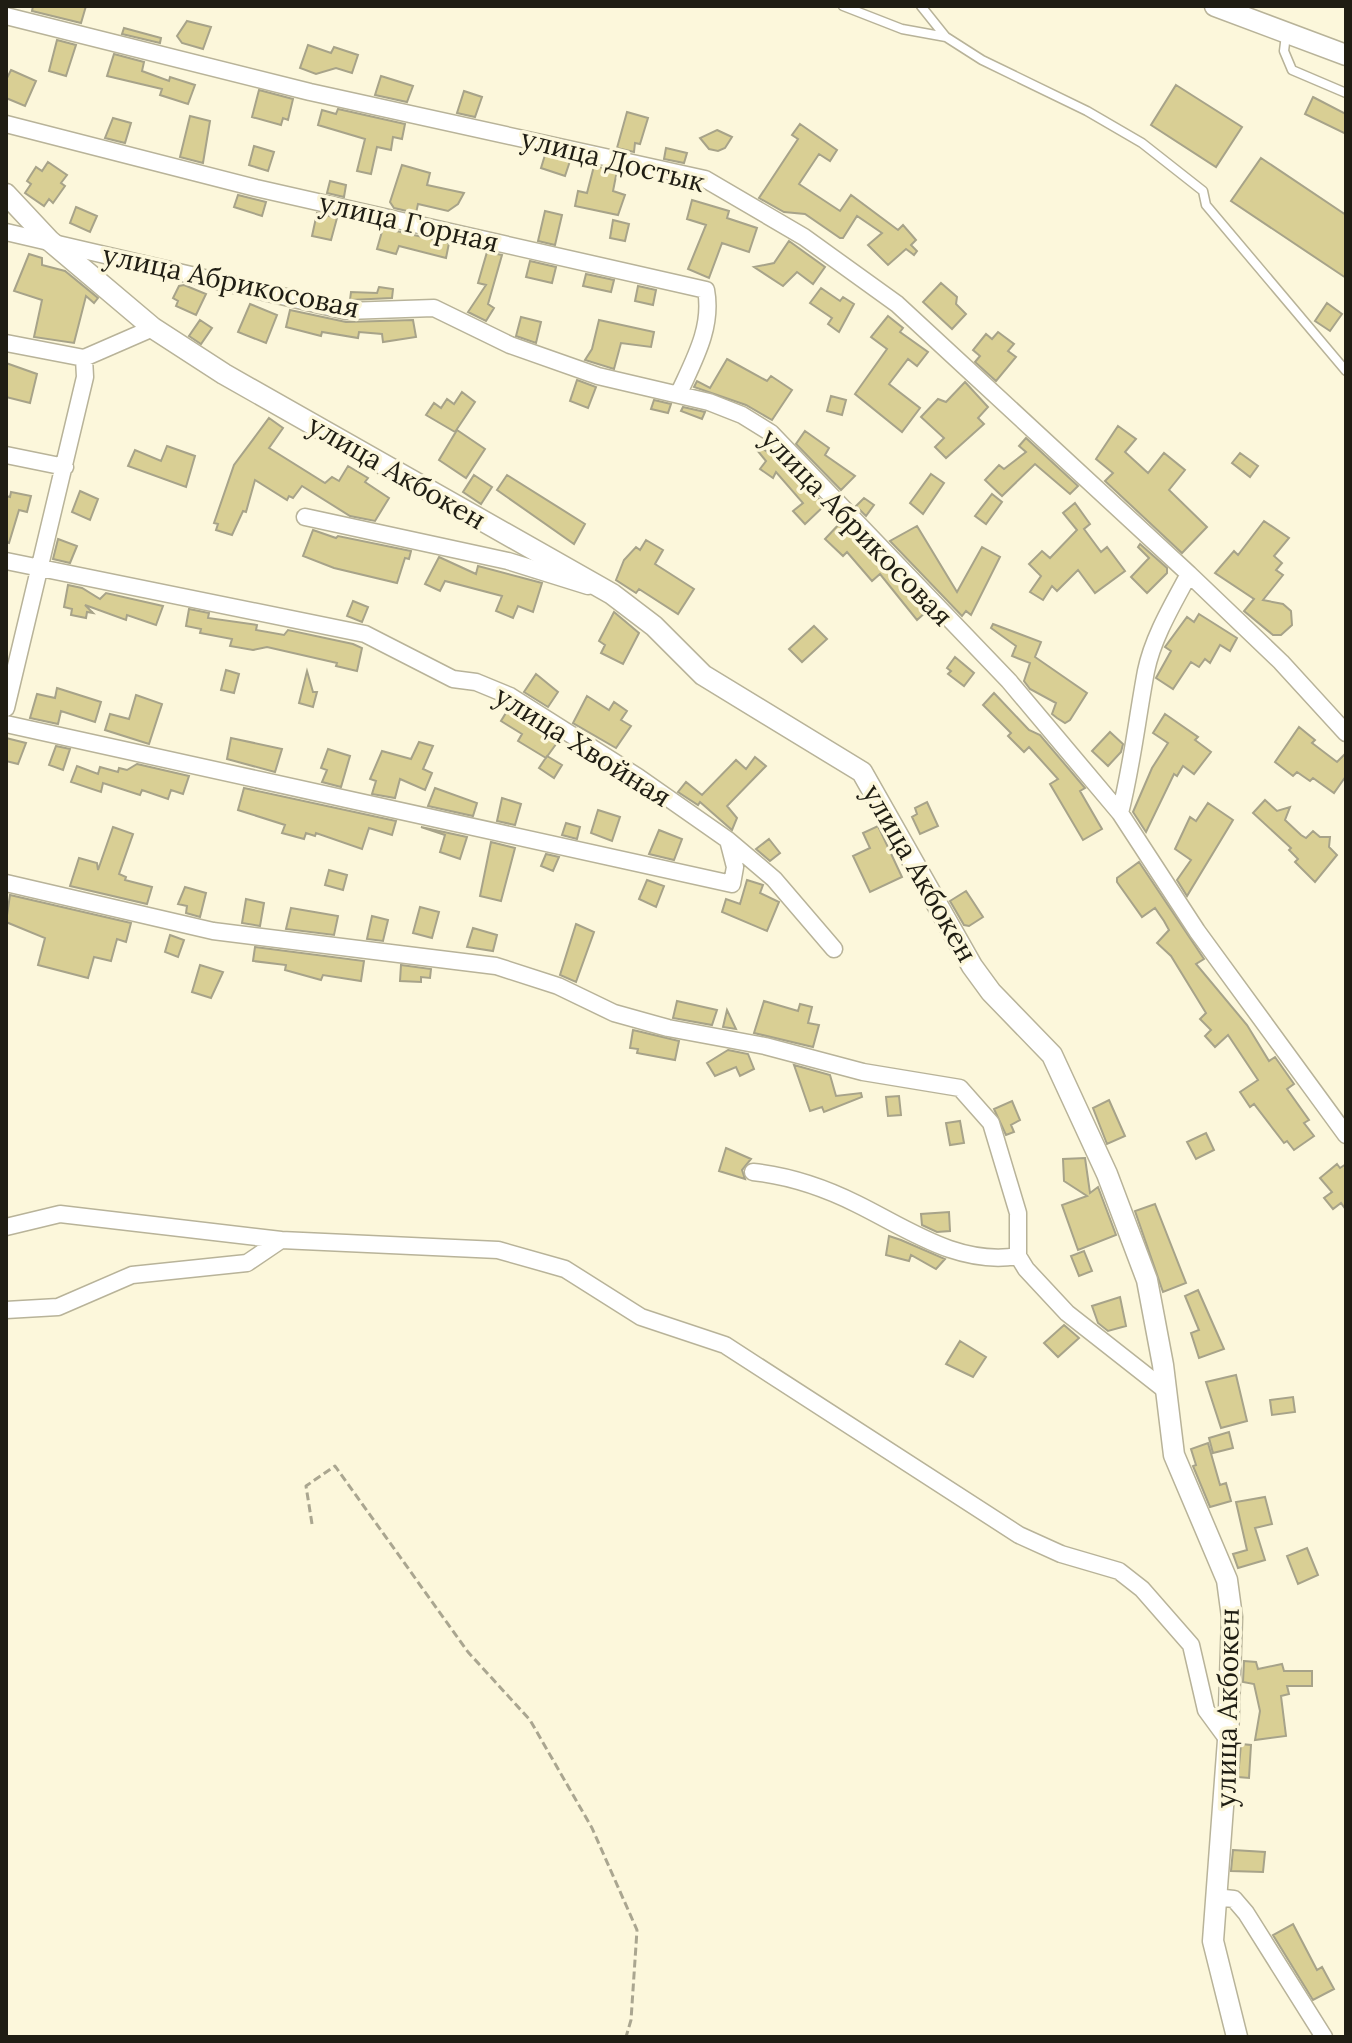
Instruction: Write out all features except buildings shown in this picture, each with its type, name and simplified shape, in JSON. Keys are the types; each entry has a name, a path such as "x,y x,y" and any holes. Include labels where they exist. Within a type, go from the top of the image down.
{"street":[{"path":"1215,6 1346,55"},
{"name":"улица Достык","path":"6,16 310,92 705,179 804,237 897,304 1271,652 1346,733"},
{"name":"улица Горная","path":"6,124 256,188 706,290 709,315 701,345 679,393"},
{"name":"улица Акбокен","path":"6,194 50,241 153,328 224,374 612,594 654,626 703,675 862,772 972,966 991,992 1052,1055 1070,1091 1147,1280 1174,1455 1227,1580 1232,1617 1228,1740 1213,1941 1237,2037"},
{"name":"улица Абрикосовая","path":"6,232 346,311 434,308 510,345 598,376 679,393 742,415 771,433 1009,681 1120,813 1224,969 1346,1135"},
{"path":"6,343 84,358 153,328"},
{"path":"6,708 65,467 85,377 84,358"},
{"path":"6,455 65,467"},
{"path":"305,517 508,561 612,594"},
{"name":"улица Хвойная","path":"6,561 365,634 453,679 476,682 510,696 638,777 728,840 774,879 834,949"},
{"path":"1120,813 1132,766 1147,669 1158,637 1189,574"},
{"path":"6,724 732,884 736,877 728,840"},
{"path":"6,883 213,931 496,966 558,986 614,1013 668,1028 765,1046 863,1072 960,1088 991,1123 1006,1163 1018,1213 1018,1256 1067,1313 1165,1390"},
{"path":"753,1172 781,1173 957,1253 1003,1258 1018,1256"},
{"path":"6,1227 60,1214 281,1240 498,1250 565,1269 641,1317 725,1345 1019,1535 1061,1554 1119,1571 1142,1589 1191,1645 1206,1710 1228,1740"},
{"path":"6,1310 58,1307 132,1275 247,1263 281,1240"},
{"path":"1217,1902 1224,1898 1234,1899 1246,1913 1324,2037"}],"lane":[{"path":"843,6 902,29 946,37"},
{"path":"921,6 946,37 982,60 1142,143 1203,191 1206,205 1346,371"},
{"path":"1286,33 1284,51 1292,70 1346,93"}],"path":[{"path":"312,1524 306,1486 335,1466 468,1652 530,1720 592,1828 637,1930 631,2020 626,2037"}]}
